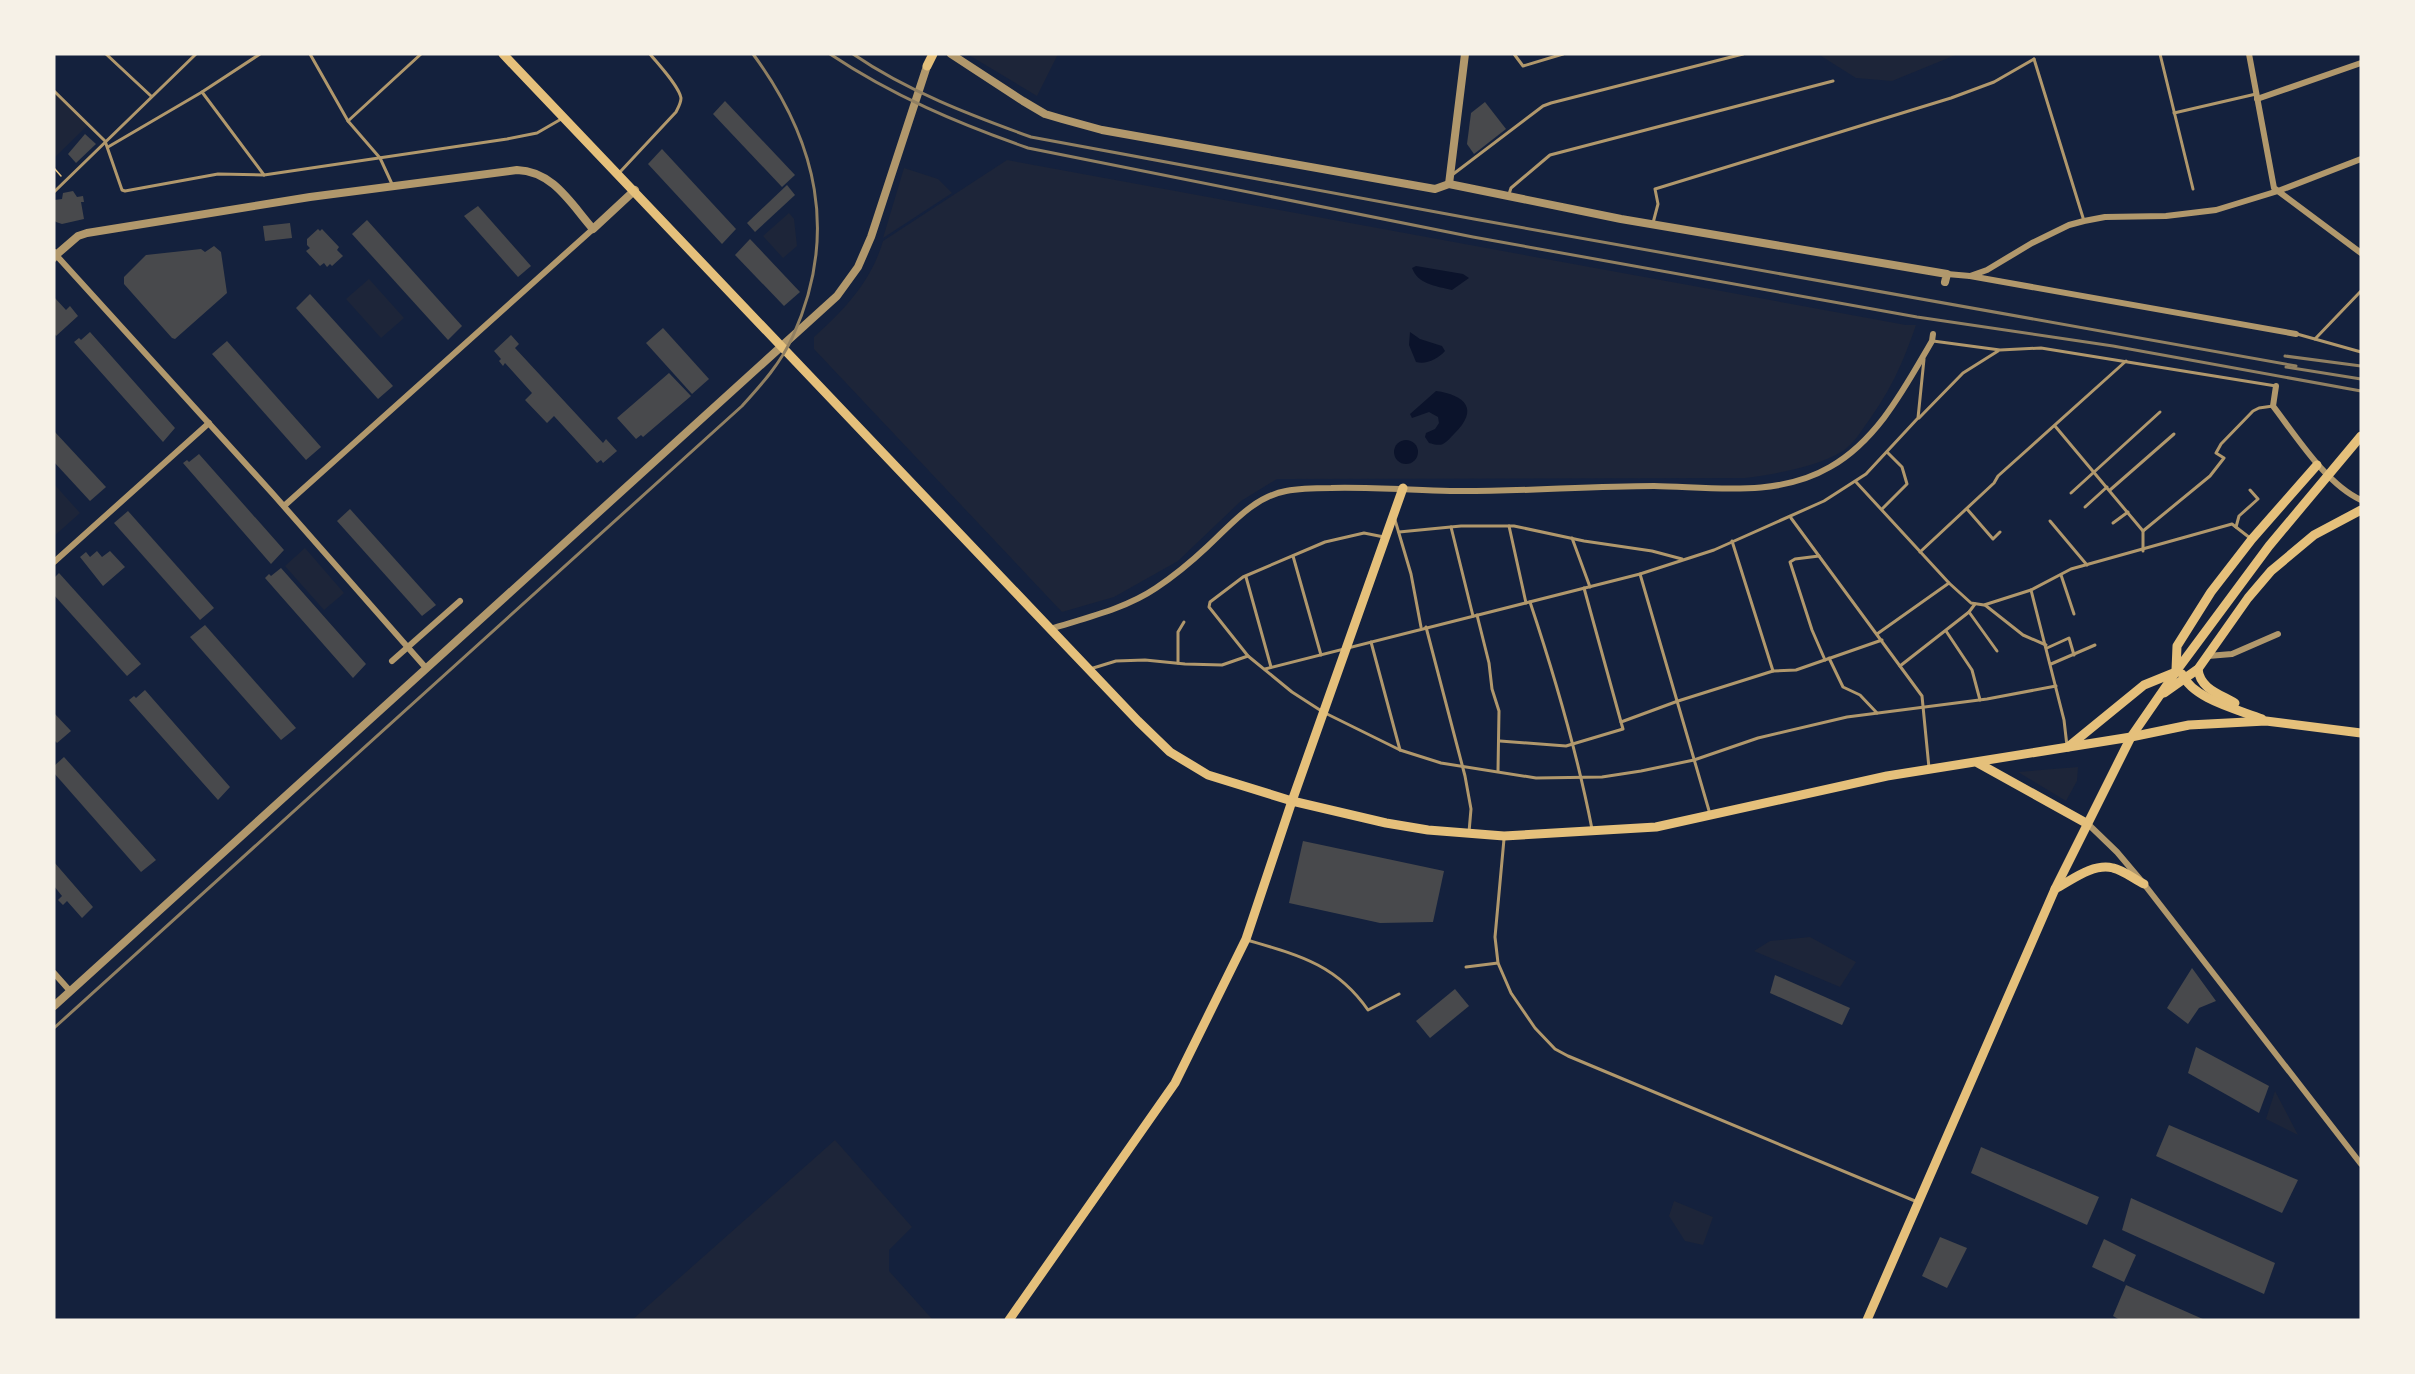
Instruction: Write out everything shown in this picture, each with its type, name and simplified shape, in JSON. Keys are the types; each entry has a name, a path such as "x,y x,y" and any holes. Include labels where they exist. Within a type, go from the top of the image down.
{"main road":[{"path":"503,54 619,173 781,347 1162,745 1185,763 1208,775 1292,801 1386,823 1469,834 1504,836 1656,827 1887,776 2067,748 2189,725 2266,721 2361,733"},
{"path":"927,66 933,54"},
{"path":"1867,1320 2055,889 2086,823 2132,737 2178,669 2269,546 2361,436"},
{"path":"2266,721 2200,694 2184,679 2178,669 2177,646 2211,592 2252,539 2317,465"},
{"path":"1009,1320 1175,1083 1246,939 1292,801 1403,488"},
{"path":"2160,696 2198,669 2248,598 2271,571 2314,535 2361,510"},
{"path":"2067,748 2144,685 2178,669"},
{"path":"2198,669 2206,687 2266,721"},
{"path":"1978,763 2086,823"},
{"path":"2055,889 2100,867 2114,868 2144,884"}],"street":[{"path":"951,54 1045,114 1102,130 1435,189 1450,180 1508,196 1946,278 1970,276 1988,270 2032,243 2084,220 2105,217 2166,216 2216,210 2278,191 2361,159"},
{"path":"1450,180 1465,54"},
{"path":"2249,54 2274,188 2361,253"},
{"path":"2257,96 2361,63"},
{"path":"54,1006 837,296 858,267 871,237 927,66"},
{"path":"426,668 284,506 55,256 78,236 87,233 392,186 500,172 534,172 551,181 593,229"},
{"path":"284,506 635,190"},
{"path":"1970,276 2296,334"},
{"path":"1050,629 1118,607 1154,590 1185,567 1235,518 1275,494 1306,489 1403,488 1450,491 1622,486 1727,490 1789,483 1829,468 1856,448 1891,409 1925,354 1932,338"},
{"path":"2276,386 2273,406 2317,465 2353,496 2361,500"},
{"path":"54,562 209,423"},
{"path":"392,661 460,601"},
{"path":"2208,656 2232,654 2278,634"},
{"path":"2086,823 2117,852 2144,884 2361,1164"},
{"path":"54,973 70,991"}],"lane":[{"path":"106,54 151,96"},
{"path":"54,192 196,54"},
{"path":"107,147 202,92 260,54"},
{"path":"310,54 348,121 380,158 392,186"},
{"path":"348,121 421,54"},
{"path":"619,173 676,112 680,104 681,97 676,88 650,54"},
{"path":"1514,54 1523,66 1563,54"},
{"path":"1450,180 1543,106 1743,54"},
{"path":"1652,224 1658,204 1655,189 1951,98 1994,82 2034,59 2036,54"},
{"path":"2160,54 2193,189"},
{"path":"2034,59 2084,220"},
{"path":"1508,196 1511,188 1550,155 1833,81"},
{"path":"54,91 105,141 122,190 218,174 264,175 537,134 564,117"},
{"path":"202,92 264,175"},
{"path":"2174,113 2257,96"},
{"path":"2315,339 2361,291"},
{"path":"2296,334 2361,352"},
{"path":"1932,338 2000,350 2041,348 2276,386"},
{"path":"1264,669 1640,574 1714,550 1824,501 1856,482 1963,373 2000,350"},
{"path":"1918,418 1925,354"},
{"path":"1920,552 2054,425 2126,361"},
{"path":"2144,531 2210,476 2224,458 2216,453 2221,444 2253,411 2273,406"},
{"path":"2071,493 2160,412"},
{"path":"2054,425 2144,531 2143,551"},
{"path":"2085,507 2174,434"},
{"path":"1882,509 1907,484 1902,467 1887,452"},
{"path":"1856,482 1949,583 1971,603 1984,605 2014,629 2046,646 2069,638 2074,655"},
{"path":"2236,527 2240,516 2258,499 2250,490"},
{"path":"1967,508 1993,538 2000,532"},
{"path":"2113,523 2128,512"},
{"path":"1393,516 1411,574 1462,767 1472,809 1469,834"},
{"path":"1790,517 1922,696 1929,769"},
{"path":"2050,521 2087,565"},
{"path":"1984,605 2031,590 2061,574 2087,565 2232,524 2252,539"},
{"path":"1399,532 1451,527 1509,526 1652,551 1684,560"},
{"path":"1509,526 1528,603 1546,650 1582,777 1593,831"},
{"path":"1451,527 1489,663 1492,689 1499,711 1498,771"},
{"path":"1386,537 1364,533 1325,542 1246,576 1210,602 1209,607 1248,656 1292,692 1323,712 1400,750 1441,763 1536,778 1602,777 1694,760 1758,738 1847,717 1980,700 2056,686"},
{"path":"1572,538 1590,587"},
{"path":"1732,541 1773,671"},
{"path":"1293,556 1321,655"},
{"path":"1819,556 1795,559 1790,562 1812,630 1843,687 1860,695 1877,713"},
{"path":"1640,574 1711,816"},
{"path":"2061,574 2074,614"},
{"path":"1246,576 1271,668"},
{"path":"1877,634 1949,583"},
{"path":"1500,741 1566,746 1623,729 1584,588"},
{"path":"2031,590 2064,720 2067,748"},
{"path":"1900,666 1969,612 1975,603"},
{"path":"1969,612 1997,651"},
{"path":"1178,663 1178,632 1184,622"},
{"path":"1946,631 1972,670 1980,690 1980,700"},
{"path":"1621,722 1678,700 1773,671 1796,670 1882,640"},
{"path":"1371,642 1400,750"},
{"path":"2051,664 2095,645"},
{"path":"1088,669 1116,661 1145,660 1222,664 1248,656"},
{"path":"1504,836 1496,937 1498,963 1510,993 1543,1039 1555,1049 1917,1202"},
{"path":"1246,939 1307,958 1323,966 1339,977 1368,1010 1399,994"},
{"path":"1466,967 1498,963"}],"path":[{"path":"54,168 66,181"}],"shaded area":[{"path":"967,54 1058,54 1037,96"},
{"path":"1818,54 1958,54 1892,81 1856,78"},
{"path":"54,93 89,124 54,158"},
{"path":"1007,160 1916,325 1896,376 1859,434 1843,451 1808,466 1745,478 1277,479 1241,501 1178,561 1114,597 1062,612 814,349 814,337 856,294 872,269 883,241"},
{"path":"904,168 938,179 952,193 883,238"},
{"path":"789,213 794,219 797,246 783,258 763,236"},
{"path":"1416,266 1463,274 1469,278 1452,290 1446,289 1428,284 1418,278 1412,268"},
{"path":"369,279 404,318 381,338 346,299"},
{"path":"1410,332 1420,339 1442,346 1445,351 1432,361 1416,362 1409,345"},
{"path":"1436,391 1455,396 1466,405 1467,410 1462,425 1440,445 1429,443 1425,437 1426,433 1435,429 1439,423 1438,417 1429,412 1412,418 1410,414"},
{"path":"1406,440 1411,441 1417,447 1417,457 1411,463 1406,464 1401,463 1395,457 1394,452 1395,447 1401,441"},
{"path":"54,484 80,513 54,536"},
{"path":"305,548 344,593 324,610 285,566"},
{"path":"2078,767 2077,781 2066,801 2018,772"},
{"path":"1810,937 1856,962 1840,987 1754,951 1770,941"},
{"path":"2275,1091 2298,1135 2266,1119"},
{"path":"835,1140 912,1227 889,1250 889,1271 933,1320 632,1320"},
{"path":"1674,1201 1713,1217 1703,1245 1685,1241 1669,1216"}],"building":[{"path":"725,101 795,175 782,187 713,114"},
{"path":"1485,102 1506,129 1474,154 1467,144 1471,113"},
{"path":"85,134 96,144 76,163 68,154"},
{"path":"662,149 736,229 722,244 648,164"},
{"path":"787,185 795,195 755,232 747,223"},
{"path":"73,191 77,197 83,196 84,202 81,202 84,219 62,224 56,222 54,220 54,200 62,199 63,193"},
{"path":"478,206 531,266 518,277 464,216"},
{"path":"367,220 462,326 448,340 352,234"},
{"path":"290,223 292,238 265,241 263,226"},
{"path":"318,229 320,231 322,229 339,247 337,250 343,256 332,266 330,264 327,267 324,263 320,266 306,251 310,248 307,245 307,239"},
{"path":"750,239 800,292 784,306 735,255"},
{"path":"214,246 221,252 227,293 175,339 172,338 124,284 124,277 146,255 201,249 205,252"},
{"path":"310,294 393,386 378,399 296,308"},
{"path":"54,297 66,310 70,306 78,316 56,336 54,333"},
{"path":"663,328 709,379 692,394 646,343"},
{"path":"90,332 175,428 163,442 74,342 79,338 81,340"},
{"path":"511,335 519,344 515,348 603,443 606,439 617,451 603,463 601,460 597,463 554,416 547,423 525,400 532,393 505,363 503,366 499,361 501,359 494,351"},
{"path":"227,341 321,447 306,460 212,354"},
{"path":"669,373 691,396 643,437 641,435 636,439 617,418"},
{"path":"54,431 106,487 90,501 54,462"},
{"path":"199,454 284,550 271,564 183,463 187,460 189,462"},
{"path":"350,509 436,605 422,616 337,521"},
{"path":"128,511 214,608 200,620 114,523"},
{"path":"97,551 102,557 110,551 125,567 103,586 80,557 86,552 90,557"},
{"path":"281,568 366,664 353,678 265,578"},
{"path":"59,573 141,664 127,676 54,595 54,578"},
{"path":"205,625 296,728 281,740 190,637"},
{"path":"145,690 230,787 218,800 129,700 134,696 136,698"},
{"path":"54,713 71,731 57,743 54,740"},
{"path":"64,757 156,860 141,872 54,773 54,766"},
{"path":"1303,841 1444,871 1433,922 1380,923 1289,903"},
{"path":"54,862 93,907 82,918 67,901 63,905 58,900 62,896 54,886"},
{"path":"2192,968 2216,1001 2199,1008 2188,1024 2167,1008"},
{"path":"1775,975 1850,1008 1842,1025 1770,993"},
{"path":"1455,989 1469,1006 1430,1038 1416,1021"},
{"path":"2196,1047 2269,1086 2259,1113 2188,1073"},
{"path":"2169,1125 2298,1180 2282,1213 2156,1156"},
{"path":"1981,1147 2099,1197 2087,1225 1971,1173"},
{"path":"2131,1198 2275,1263 2264,1294 2122,1230"},
{"path":"1940,1237 1967,1248 1947,1288 1922,1276"},
{"path":"2104,1239 2136,1255 2124,1282 2092,1267"},
{"path":"2126,1285 2205,1320 2120,1320 2113,1316"}],"railway":[{"path":"54,1028 742,406 777,364 793,336 807,298 815,261 817,225 814,189 806,155 793,120 753,54"},
{"path":"830,54 902,96 976,129 1028,148 1473,237 1917,317 2113,346 2361,391"},
{"path":"853,54 917,91 1031,137 2296,366"},
{"path":"2285,356 2361,366"},
{"path":"2286,367 2361,379"}]}
